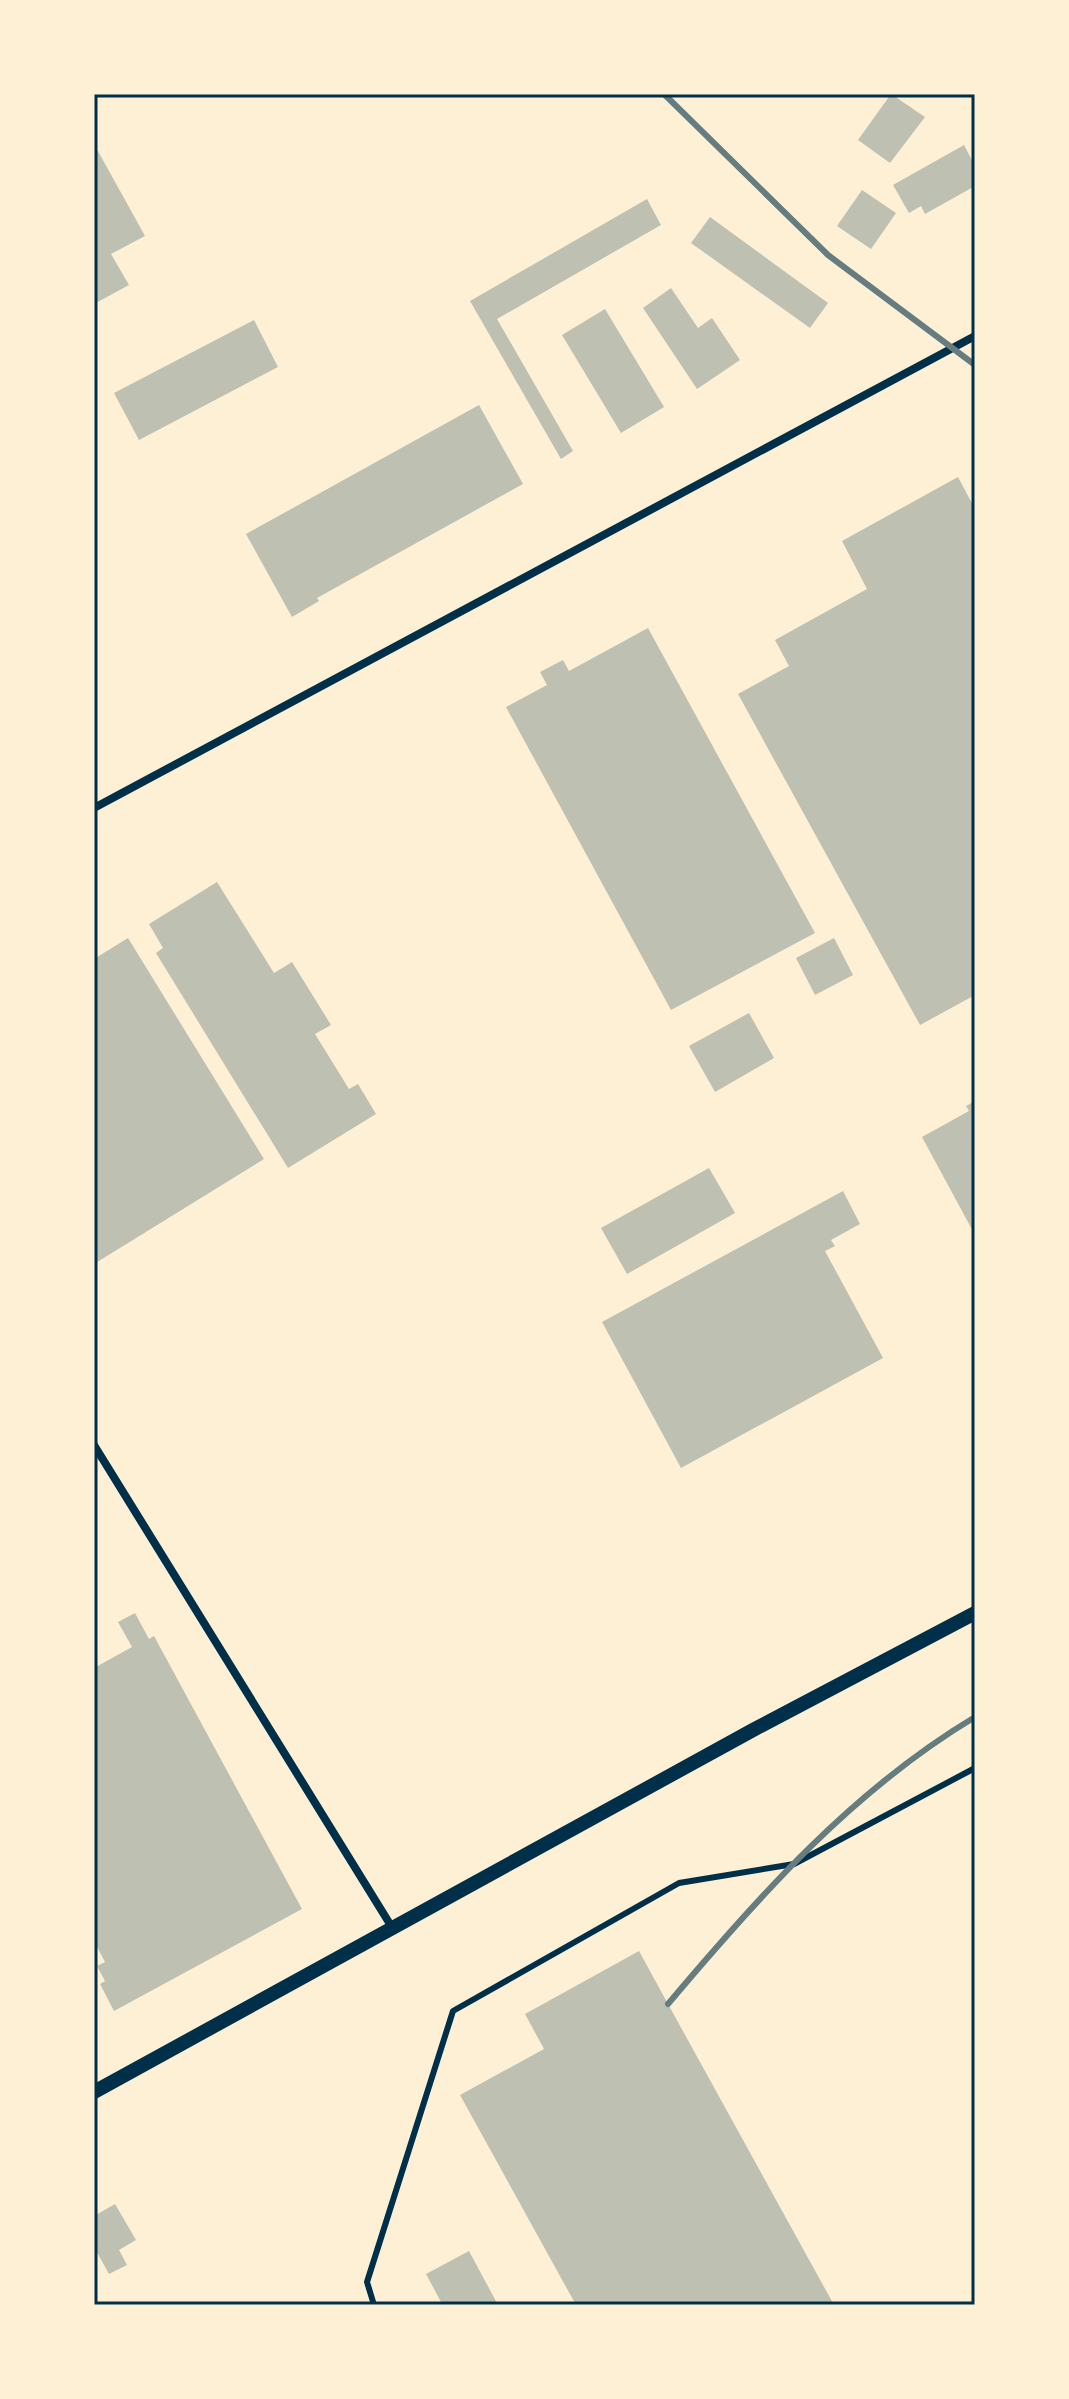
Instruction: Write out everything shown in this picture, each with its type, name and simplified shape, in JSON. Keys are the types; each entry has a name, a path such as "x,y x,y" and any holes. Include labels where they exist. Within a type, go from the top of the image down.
{"street":[{"path":"94,808 975,336"},
{"path":"94,1445 394,1930"},
{"path":"94,2092 394,1930 753,1730 975,1613"}],"lane":[{"path":"374,2305 367,2282 453,2011 679,1883 794,1864 975,1768"}],"building":[{"path":"891,94 925,117 890,163 858,140"},
{"path":"94,144 145,236 111,254 129,285 94,304"},
{"path":"964,145 975,166 975,186 925,214 921,206 909,213 893,185"},
{"path":"862,190 896,213 871,249 837,226"},
{"path":"647,199 661,225 497,319 573,451 561,459 470,301"},
{"path":"710,217 828,303 810,328 691,243"},
{"path":"671,288 698,328 712,318 740,360 697,389 643,308"},
{"path":"605,309 664,407 621,433 562,335"},
{"path":"254,320 278,367 139,440 114,393"},
{"path":"479,405 523,484 317,598 319,601 292,617 246,534"},
{"path":"958,477 975,509 975,995 920,1025 738,694 789,666 775,640 867,589 842,541"},
{"path":"648,628 815,933 671,1010 506,707 547,685 540,672 563,660 569,671"},
{"path":"217,882 274,973 292,962 331,1025 315,1034 349,1089 358,1084 376,1114 288,1168 156,953 163,948 149,924"},
{"path":"128,938 264,1159 94,1264 94,959"},
{"path":"834,938 853,975 815,995 796,958"},
{"path":"749,1013 774,1058 715,1092 689,1046"},
{"path":"975,1101 975,1235 922,1137 969,1111 966,1106"},
{"path":"709,1168 735,1213 627,1274 601,1228"},
{"path":"843,1191 860,1224 831,1240 835,1246 825,1251 883,1358 681,1468 602,1322"},
{"path":"135,1613 149,1639 154,1636 302,1909 114,2011 100,1984 105,1981 97,1966 105,1962 94,1941 94,1668 132,1647 118,1622"},
{"path":"639,1951 834,2305 576,2305 460,2095 544,2049 525,2014"},
{"path":"115,2204 136,2240 119,2250 127,2265 109,2274 94,2247 94,2216"},
{"path":"469,2251 498,2305 435,2305 441,2302 426,2274"}],"railway":[{"path":"664,94 828,255 975,365"},
{"path":"668,2004 773,1885 848,1811 888,1777 975,1717"}]}
